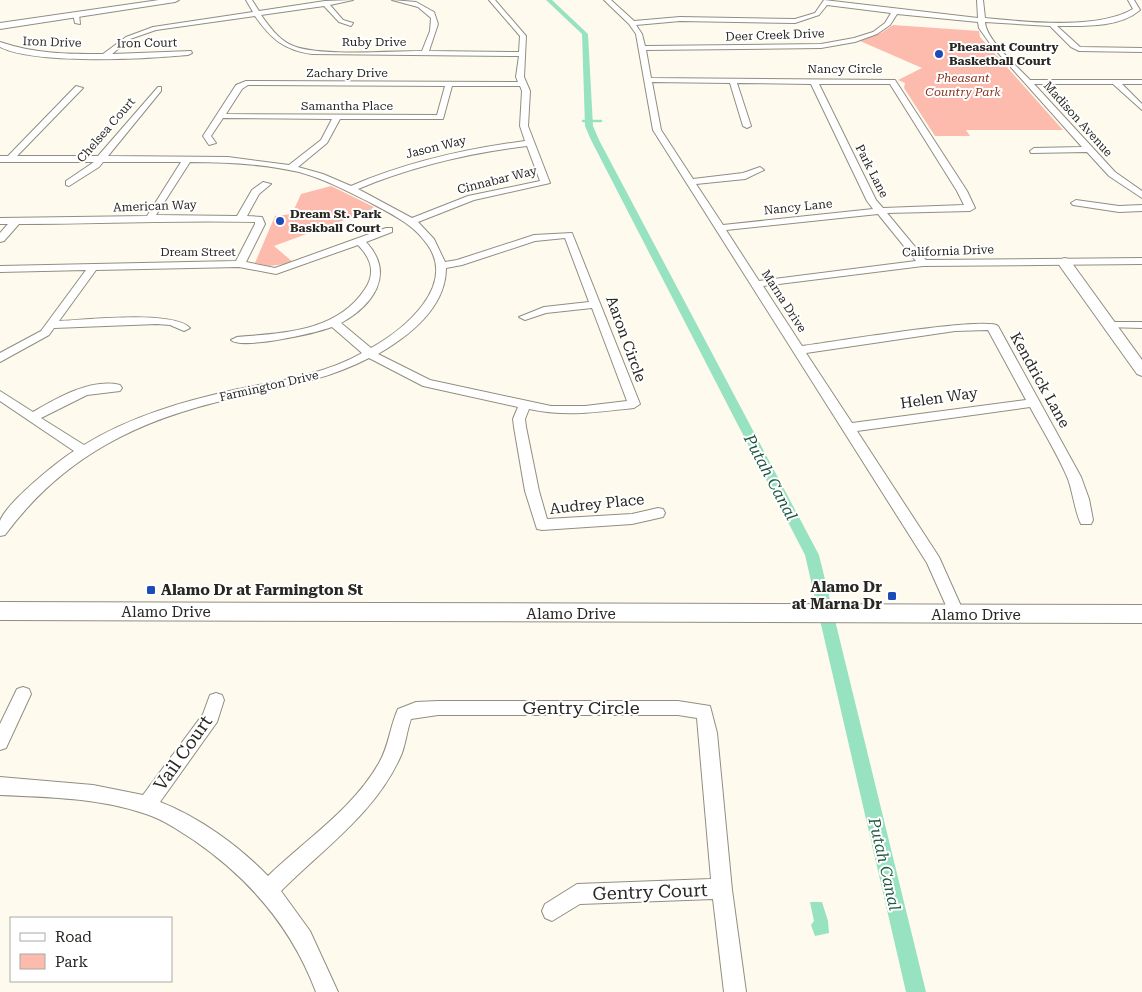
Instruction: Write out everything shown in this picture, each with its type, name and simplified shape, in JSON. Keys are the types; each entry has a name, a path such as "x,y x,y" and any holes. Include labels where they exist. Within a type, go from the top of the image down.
{"main road":[{"name":"Alamo Drive","path":"0,611 806,615 1142,614"}],"street":[{"path":"0,26 77,18 175,0"},
{"name":"Ruby Drive","path":"249,0 276,41 296,49 321,53 523,54"},
{"path":"106,55 128,38 148,30 350,0"},
{"path":"394,0 425,9 435,18 425,53"},
{"name":"Cinnabar Way","path":"412,221 472,198 545,183 524,126 526,97 520,77 524,39 519,30 492,0"},
{"name":"Marna Drive","path":"611,0 632,23 639,34 657,130 934,561 957,615"},
{"name":"Madison Avenue","path":"980,0 981,19 986,36 1112,174 1142,195"},
{"path":"632,23 680,19 789,22 817,14 826,2 895,12 981,19 1051,23 1102,23 1124,20 1138,14 1136,5 1131,0"},
{"path":"325,3 341,21 351,24"},
{"name":"Deer Creek Drive","path":"643,48 782,48 829,45 855,40 874,33 888,24 895,12"},
{"path":"1051,23 1073,46 1079,49 1142,50"},
{"name":"Iron Drive","path":"0,44 13,51 29,54 106,55"},
{"name":"Iron Court","path":"106,55 188,53"},
{"name":"Nancy Circle","path":"648,80 892,82 962,191 970,208 878,211"},
{"path":"733,81 747,126"},
{"name":"Park Lane","path":"814,81 878,211 923,263"},
{"path":"1028,82 1142,82"},
{"path":"1115,82 1142,108"},
{"name":"Zachary Drive","path":"212,143 207,136 239,87 246,83 523,84"},
{"name":"Samantha Place","path":"220,116 440,117 449,84"},
{"path":"5,159 79,88"},
{"name":"Chelsea Court","path":"69,183 82,176 100,159 158,89"},
{"path":"291,168 324,140 337,117"},
{"name":"Jason Way","path":"351,189 388,173 431,160 481,149 530,143"},
{"path":"1034,151 1090,149"},
{"path":"5,159 187,159 248,161 291,168 323,177 351,189 412,221 436,250 442,264"},
{"path":"150,218 187,159"},
{"path":"690,182 745,176 760,170"},
{"path":"240,264 261,221 253,217 242,216 254,192 266,184"},
{"path":"1076,204 1119,209 1142,208"},
{"name":"Nancy Lane","path":"720,228 878,211"},
{"name":"American Way","path":"0,221 96,221 242,216"},
{"path":"0,239 16,221"},
{"name":"Dream Street","path":"0,269 92,268 148,264 240,264 257,269 280,270 389,230"},
{"name":"Aaron Circle","path":"334,323 369,355 386,366 426,382 524,406 551,410 585,410 634,404 569,234 525,240 466,260 442,264"},
{"path":"237,340 305,332 334,323 359,305 375,280 376,264 373,254 360,241"},
{"name":"California Drive","path":"757,284 923,263 1142,261"},
{"path":"1064,262 1142,371"},
{"name":"Farmington Drive","path":"0,531 29,495 56,471 85,450 122,429 174,410 304,380 342,367 369,355 396,338 423,312 438,286 442,264"},
{"path":"0,358 45,333 92,268"},
{"path":"525,317 544,310 597,304"},
{"path":"52,325 158,321 172,322 184,328"},
{"path":"1109,325 1142,325"},
{"name":"Kendrick Lane","path":"799,350 955,328 992,326 1074,476 1082,499 1086,520"},
{"path":"33,417 70,395 102,388 116,388"},
{"path":"0,395 74,446 85,450"},
{"name":"Helen Way","path":"850,428 993,406 1034,403"},
{"name":"Audrey Place","path":"524,406 520,427 533,497 542,525 632,518 658,513"},
{"path":"0,742 23,694"},
{"name":"Vail Court","path":"147,805 211,717 216,700"},
{"name":"Gentry Circle","path":"268,890 287,870 318,844 381,775 394,751 404,714 416,710 438,708 678,708 704,711 708,733 722,890 735,992"},
{"path":"0,786 82,793 147,805 174,817 210,841 268,890 315,960 327,992"},
{"name":"Gentry Court","path":"552,911 577,894 701,888 722,890"}],"green space":[{"name":"Pheasant Country Park","path":"893,25 979,31 980,37 1063,130 966,130 970,136 935,136 904,88 905,83 898,80 922,68 860,41 881,33"},
{"path":"331,186 374,207 369,211 274,246 294,263 269,266 255,263 275,216 292,214 301,194"}],"shaded area":[{"path":"810,902 822,902 828,921 829,933 815,936 811,925 814,921"}],"waterway":[{"name":"Putah Canal","path":"549,0 585,34 589,126 595,140 812,555 916,992"},
{"name":"Putah Canal","path":"583,121 601,121"}],"place":[{"name":"Pheasant Country Basketball Court","path":"939,54"},
{"name":"Dream St. Park Baskball Court","path":"280,221"},
{"name":"Alamo Dr at Farmington St","path":"151,590"},
{"name":"Alamo Dr at Marna Dr","path":"892,596"}]}
